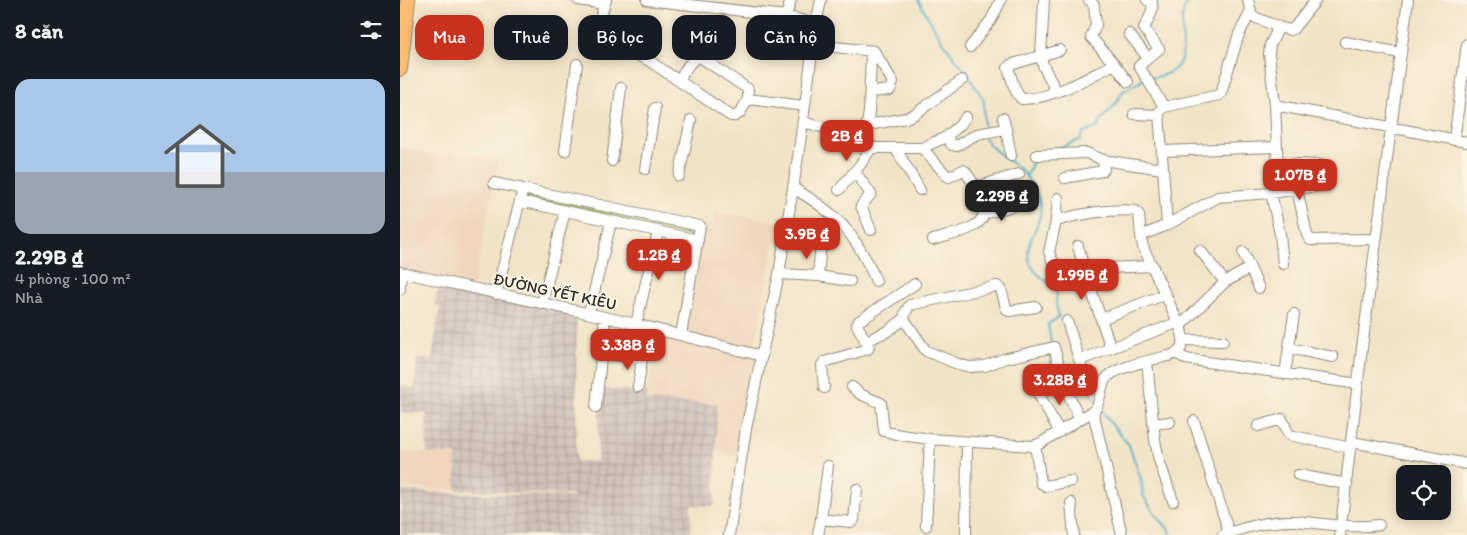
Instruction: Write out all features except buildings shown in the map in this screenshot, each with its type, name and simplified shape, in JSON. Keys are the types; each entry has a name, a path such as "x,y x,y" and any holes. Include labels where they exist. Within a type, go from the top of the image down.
{"highway":[{"path":"400,69 408,0"}],"street":[{"path":"578,0 605,2 594,38 599,48 608,53 632,54 640,57 731,116 740,113 748,99 748,89 700,58 690,63 679,82"},
{"path":"647,0 777,15"},
{"path":"786,15 791,0"},
{"path":"818,15 821,0"},
{"path":"970,47 991,20 1001,0"},
{"path":"1044,0 1043,65 1056,91"},
{"path":"1089,0 1094,5 1096,25 1091,37 1128,82"},
{"path":"1147,0 1152,2 1153,7 1149,21 1144,28 1160,49 1139,66 1161,111 1162,169 1167,225"},
{"path":"1248,0 1250,11"},
{"path":"1134,114 1161,111 1219,95 1239,34 1248,15 1290,30 1293,29 1316,0"},
{"path":"1341,530 1376,239 1408,0"},
{"path":"1279,27 1270,45 1269,54 1275,105 1277,166 1275,192 1283,264"},
{"path":"1129,34 1148,58"},
{"path":"1345,42 1400,52"},
{"path":"1454,140 1467,44"},
{"path":"835,47 874,51"},
{"path":"1060,50 1010,65 1008,68 1012,81 1022,100 1078,83 1114,64"},
{"path":"839,190 854,172 868,145 871,55 874,51"},
{"path":"870,92 890,90 893,82 874,51"},
{"path":"729,535 746,429 779,274 812,60"},
{"path":"565,151 576,64"},
{"path":"868,125 906,118 916,114 962,80"},
{"path":"612,161 621,88"},
{"path":"748,99 805,106"},
{"path":"1275,105 1467,142"},
{"path":"645,169 655,108"},
{"path":"803,122 832,130 868,145 896,149 922,148 946,137 966,117"},
{"path":"1003,118 1011,156"},
{"path":"679,176 691,120"},
{"path":"946,137 954,146 982,134 1006,129"},
{"path":"1162,151 1276,147"},
{"path":"922,148 947,176 949,177 965,170 976,187 984,214 980,222 973,227 934,240"},
{"path":"896,149 920,190"},
{"path":"1037,155 1087,153 1103,160 1162,169"},
{"path":"1064,178 1102,171 1104,168 1103,160"},
{"path":"1277,166 1320,165"},
{"path":"854,172 871,194 860,206 871,230"},
{"path":"976,187 1019,174"},
{"path":"494,183 700,226 681,335"},
{"path":"1141,236 1167,225 1218,197 1319,186"},
{"path":"793,188 823,207 849,231 865,256 876,281"},
{"path":"1297,189 1307,235 1310,240 1376,239"},
{"path":"496,294 522,190"},
{"path":"1058,198 1056,221 1049,252 1055,271 1060,274 1084,269 1153,266"},
{"path":"520,201 698,240"},
{"path":"984,214 1013,206"},
{"path":"1056,221 1085,214 1136,211 1144,247 1179,324 1184,340 1182,348 1176,353 1110,374 1104,381 1096,408 1122,535"},
{"path":"542,304 565,212"},
{"path":"589,313 611,222"},
{"path":"636,324 658,232"},
{"path":"818,276 822,232"},
{"path":"1078,246 1111,348"},
{"path":"1200,250 1225,282"},
{"path":"1243,252 1259,288"},
{"path":"1080,360 1179,324 1225,282 1250,268"},
{"path":"400,289 401,272"},
{"name":"ĐƯỜNG YẾT KIÊU","path":"401,272 589,313 762,356"},
{"path":"779,274 818,276 850,281"},
{"path":"824,388 822,365 824,362 868,349 869,347 857,325 859,321 915,284"},
{"path":"866,341 888,331 904,319 905,313 910,306 997,286 1001,289 1006,308 1009,311 1036,307"},
{"path":"1101,319 1166,294"},
{"path":"1285,374 1294,314"},
{"path":"596,407 605,317"},
{"path":"904,319 926,351 970,367 985,366 1002,359 1054,347 1062,376 1080,420"},
{"path":"1068,321 1084,375 1091,382"},
{"path":"638,387 647,327"},
{"path":"1184,340 1223,341"},
{"path":"1289,348 1333,357"},
{"path":"1176,353 1186,359 1358,384"},
{"path":"600,354 642,358"},
{"path":"1147,362 1153,424 1159,460 1173,501"},
{"path":"852,387 860,394 881,404 884,431 930,439 1036,445 1080,420 1096,408"},
{"path":"1038,393 1059,431"},
{"path":"1258,426 1282,419 1289,435 1467,464"},
{"path":"1194,421 1226,534 1272,522 1293,521 1341,530 1379,525"},
{"path":"1153,424 1170,422"},
{"path":"926,526 930,439"},
{"path":"966,535 967,442"},
{"path":"1036,445 1041,483 1046,486 1071,481"},
{"path":"818,535 828,466"},
{"path":"1298,475 1347,484"},
{"path":"821,518 852,522 857,489"},
{"path":"1071,503 1074,535"}],"shaded area":[{"path":"400,148 448,158 450,152 498,161 474,286 400,270"},
{"path":"715,212 778,222 754,352 684,333 704,223 713,224"},
{"path":"789,227 820,231 819,244 787,239"},
{"path":"439,283 577,313 576,461 597,462 600,389 647,391 646,400 717,404 714,506 691,505 691,535 401,535 400,491 575,497 574,495 456,490 456,454 427,453 426,413 400,413 400,386 415,387 417,359 432,359 440,306 435,305"},
{"path":"661,332 759,358 739,457 716,451 716,443 645,400"},
{"path":"400,452 456,454 456,490 400,488"}],"green space":[{"path":"524,192 698,228 696,237 523,200"}],"waterway":[{"path":"918,0 942,41 966,72 984,100 984,130"},
{"path":"1149,78 1167,74 1177,67 1182,58 1182,23 1184,11 1189,0"},
{"path":"1055,150 1080,140 1083,133 1098,127 1101,120 1114,106 1123,91 1143,80"},
{"path":"984,137 996,151 1021,170 1032,186 1040,203 1041,211 1028,252 1029,261 1034,270 1057,290 1056,305 1059,317 1048,324 1051,343"},
{"path":"1026,177 1035,157"},
{"path":"1051,353 1050,364 1056,377 1058,376"},
{"path":"1066,376 1078,375 1096,400"},
{"path":"1101,408 1129,445 1141,479 1143,495 1171,535"}]}
